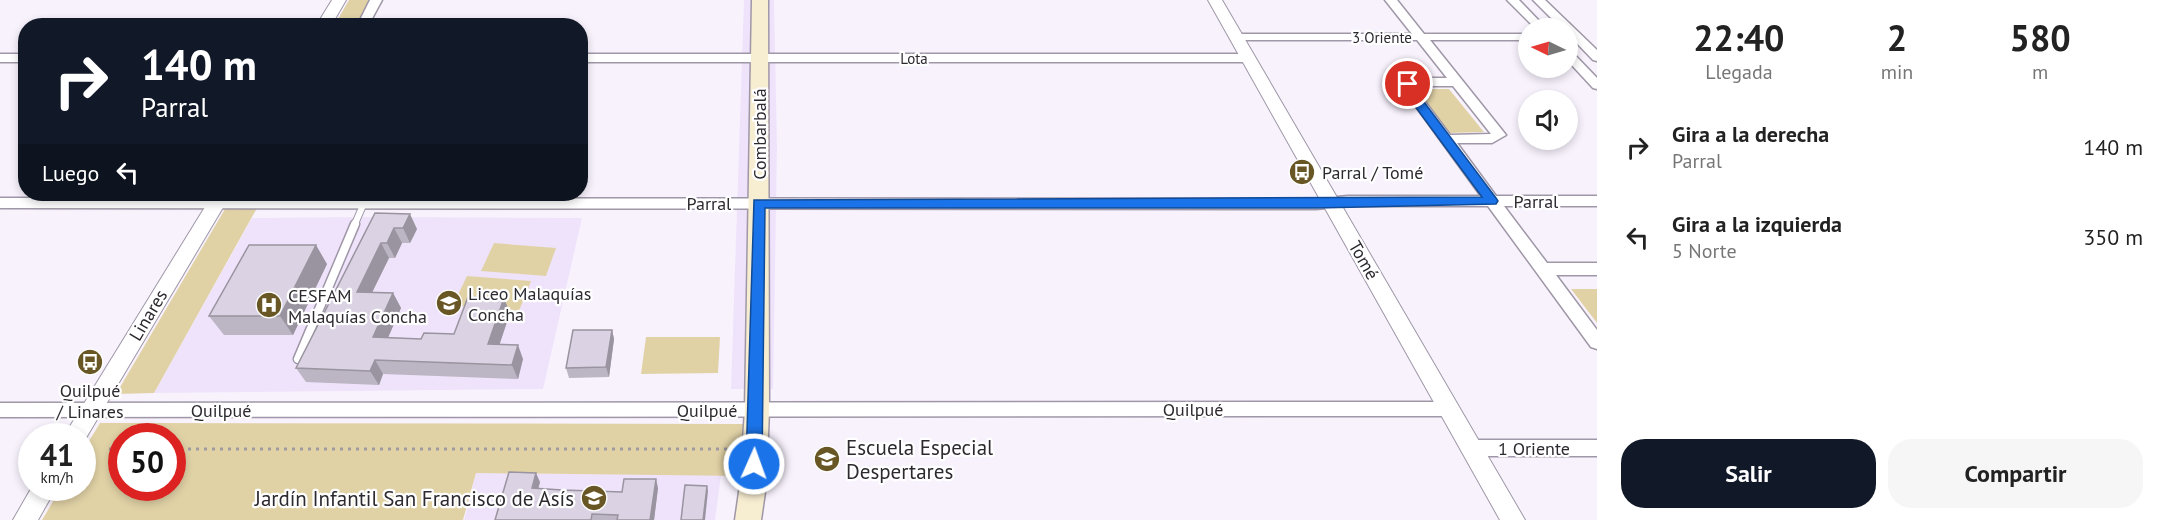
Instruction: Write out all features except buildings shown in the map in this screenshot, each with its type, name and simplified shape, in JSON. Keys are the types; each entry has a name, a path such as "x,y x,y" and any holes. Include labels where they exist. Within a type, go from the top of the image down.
{"main road":[{"name":"Combarbalá","path":"748,520 753,485 757,410 760,0"},
{"name":"Combarbalá","path":"753,485 758,520"}],"street":[{"path":"328,18 339,0"},
{"path":"366,18 376,0"},
{"name":"Tomé","path":"1215,0 1513,520"},
{"path":"1391,0 1499,135 1491,139 1446,140"},
{"path":"1513,0 1531,18"},
{"path":"1539,0 1597,57"},
{"name":"3 Oriente","path":"1236,37 1518,37"},
{"path":"1578,56 1597,57"},
{"path":"0,58 18,58"},
{"name":"Lota","path":"588,58 1248,58"},
{"path":"1578,66 1597,85"},
{"path":"1458,82 1413,82 1407,86 1597,342"},
{"name":"Parral","path":"0,202 55,201"},
{"name":"Linares","path":"83,423 217,201"},
{"name":"Parral","path":"325,201 364,203 1331,203 1597,201"},
{"path":"1542,269 1597,269"},
{"name":"Quilpué","path":"0,410 1449,409"},
{"name":"1 Oriente","path":"1472,448 1597,448"},
{"path":"25,520 36,501"}],"lane":[{"path":"298,359 364,203"}],"path":[{"path":"186,449 738,449"}],"shaded area":[{"path":"349,0 374,0 364,18 339,18"},
{"path":"744,0 774,0 777,146 773,389 731,389"},
{"path":"1415,89 1449,89 1484,132 1448,133"},
{"path":"257,208 154,393 116,394 225,209"},
{"name":"Liceo Malaquías Concha","path":"252,218 582,218 543,389 154,393"},
{"path":"494,243 556,248 546,276 481,271"},
{"path":"467,276 531,281 519,311 453,305"},
{"path":"1571,289 1597,289 1597,323"},
{"path":"646,337 720,337 718,373 641,374"},
{"path":"100,423 108,423 108,501 186,501 186,423 746,424 743,476 476,473 463,520 42,520 53,501 96,501 96,430"},
{"name":"Jardín Infantil San Francisco de Asís","path":"476,473 721,475 715,520 464,520"}],"place":[{"name":"Parral / Tomé","path":"1302,172"},
{"name":"Liceo Malaquías Concha","path":"449,303"},
{"name":"CESFAM Malaquías Concha","path":"269,305"},
{"name":"Quilpué / Linares","path":"90,362"},
{"name":"Escuela Especial Despertares","path":"827,459"},
{"name":"Jardín Infantil San Francisco de Asís","path":"594,498"}],"route":[{"path":"754,464 757,410 759,203 1316,204 1357,201 1492,201 1407,88 1408,84"}]}
